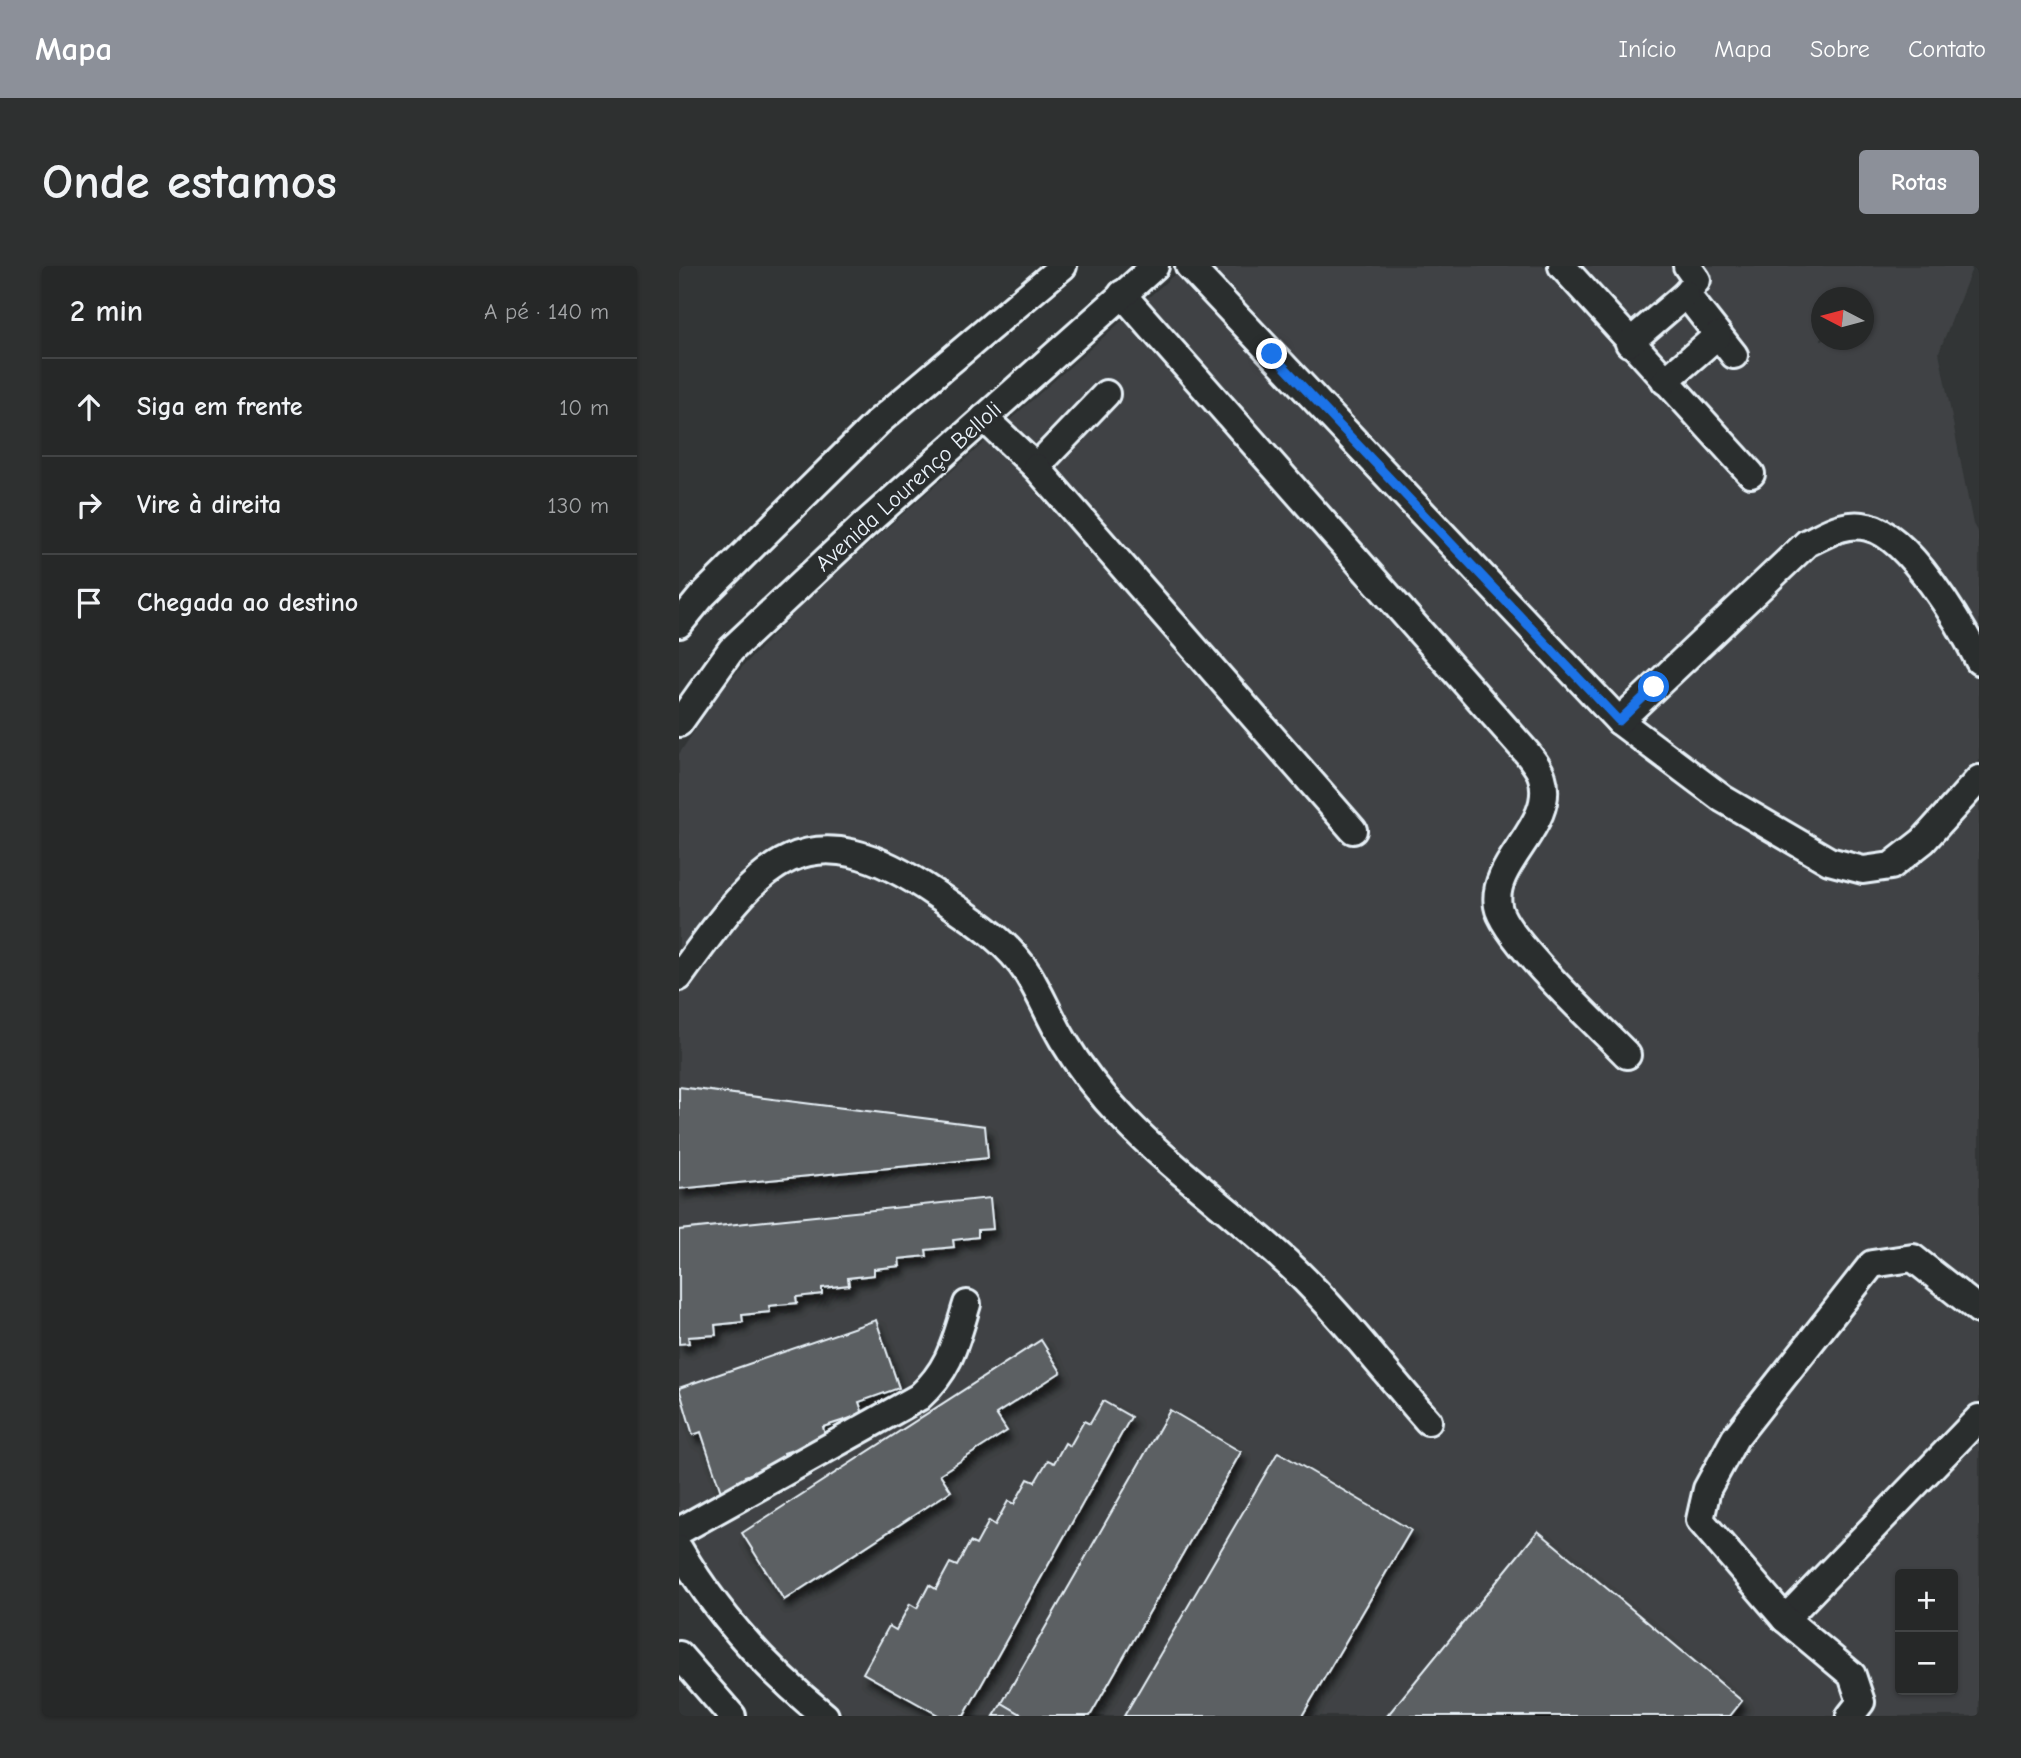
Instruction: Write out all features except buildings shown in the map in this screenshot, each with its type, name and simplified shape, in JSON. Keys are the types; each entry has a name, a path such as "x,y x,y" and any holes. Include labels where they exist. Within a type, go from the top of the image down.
{"street":[{"path":"679,624 702,596 878,422 1062,266"},
{"name":"Avenida Lourenço Belloli","path":"679,723 731,650 984,418 1155,266"},
{"path":"1189,266 1619,721 1671,763 1765,824 1829,861 1863,870 1891,866 1923,841 1979,779"},
{"path":"1562,266 1629,344 1751,474"},
{"path":"1629,344 1686,294 1696,279 1687,266"},
{"path":"1122,294 1528,754 1542,775 1545,791 1541,811 1502,878 1497,904 1503,920 1527,949 1627,1055"},
{"path":"1665,381 1726,345 1686,294"},
{"path":"1036,467 1106,394"},
{"path":"984,418 1036,467 1353,830"},
{"path":"1619,721 1807,543 1843,526 1868,527 1893,539 1926,577 1979,661"},
{"path":"679,977 736,899 760,875 785,860 812,852 845,851 892,867 961,911 1005,945 1028,973 1063,1041 1107,1100 1177,1169 1296,1271 1428,1421"},
{"path":"1850,1716 1861,1702 1852,1675 1785,1619 1700,1520 1707,1489 1735,1438 1872,1264 1913,1258 1979,1310"},
{"path":"679,1531 919,1397 939,1380 951,1357 967,1304"},
{"path":"1785,1619 1979,1418"},
{"path":"679,1549 722,1611 760,1657 825,1716"},
{"path":"679,1655 732,1716"}],"shaded area":[{"path":"1184,266 1973,266 1939,352 1973,524 1979,535 1979,1716 847,1716 789,1671 684,1543 679,1532 679,754 725,685 810,596"}],"route":[{"path":"1272,354 1619,721 1654,687"}]}
